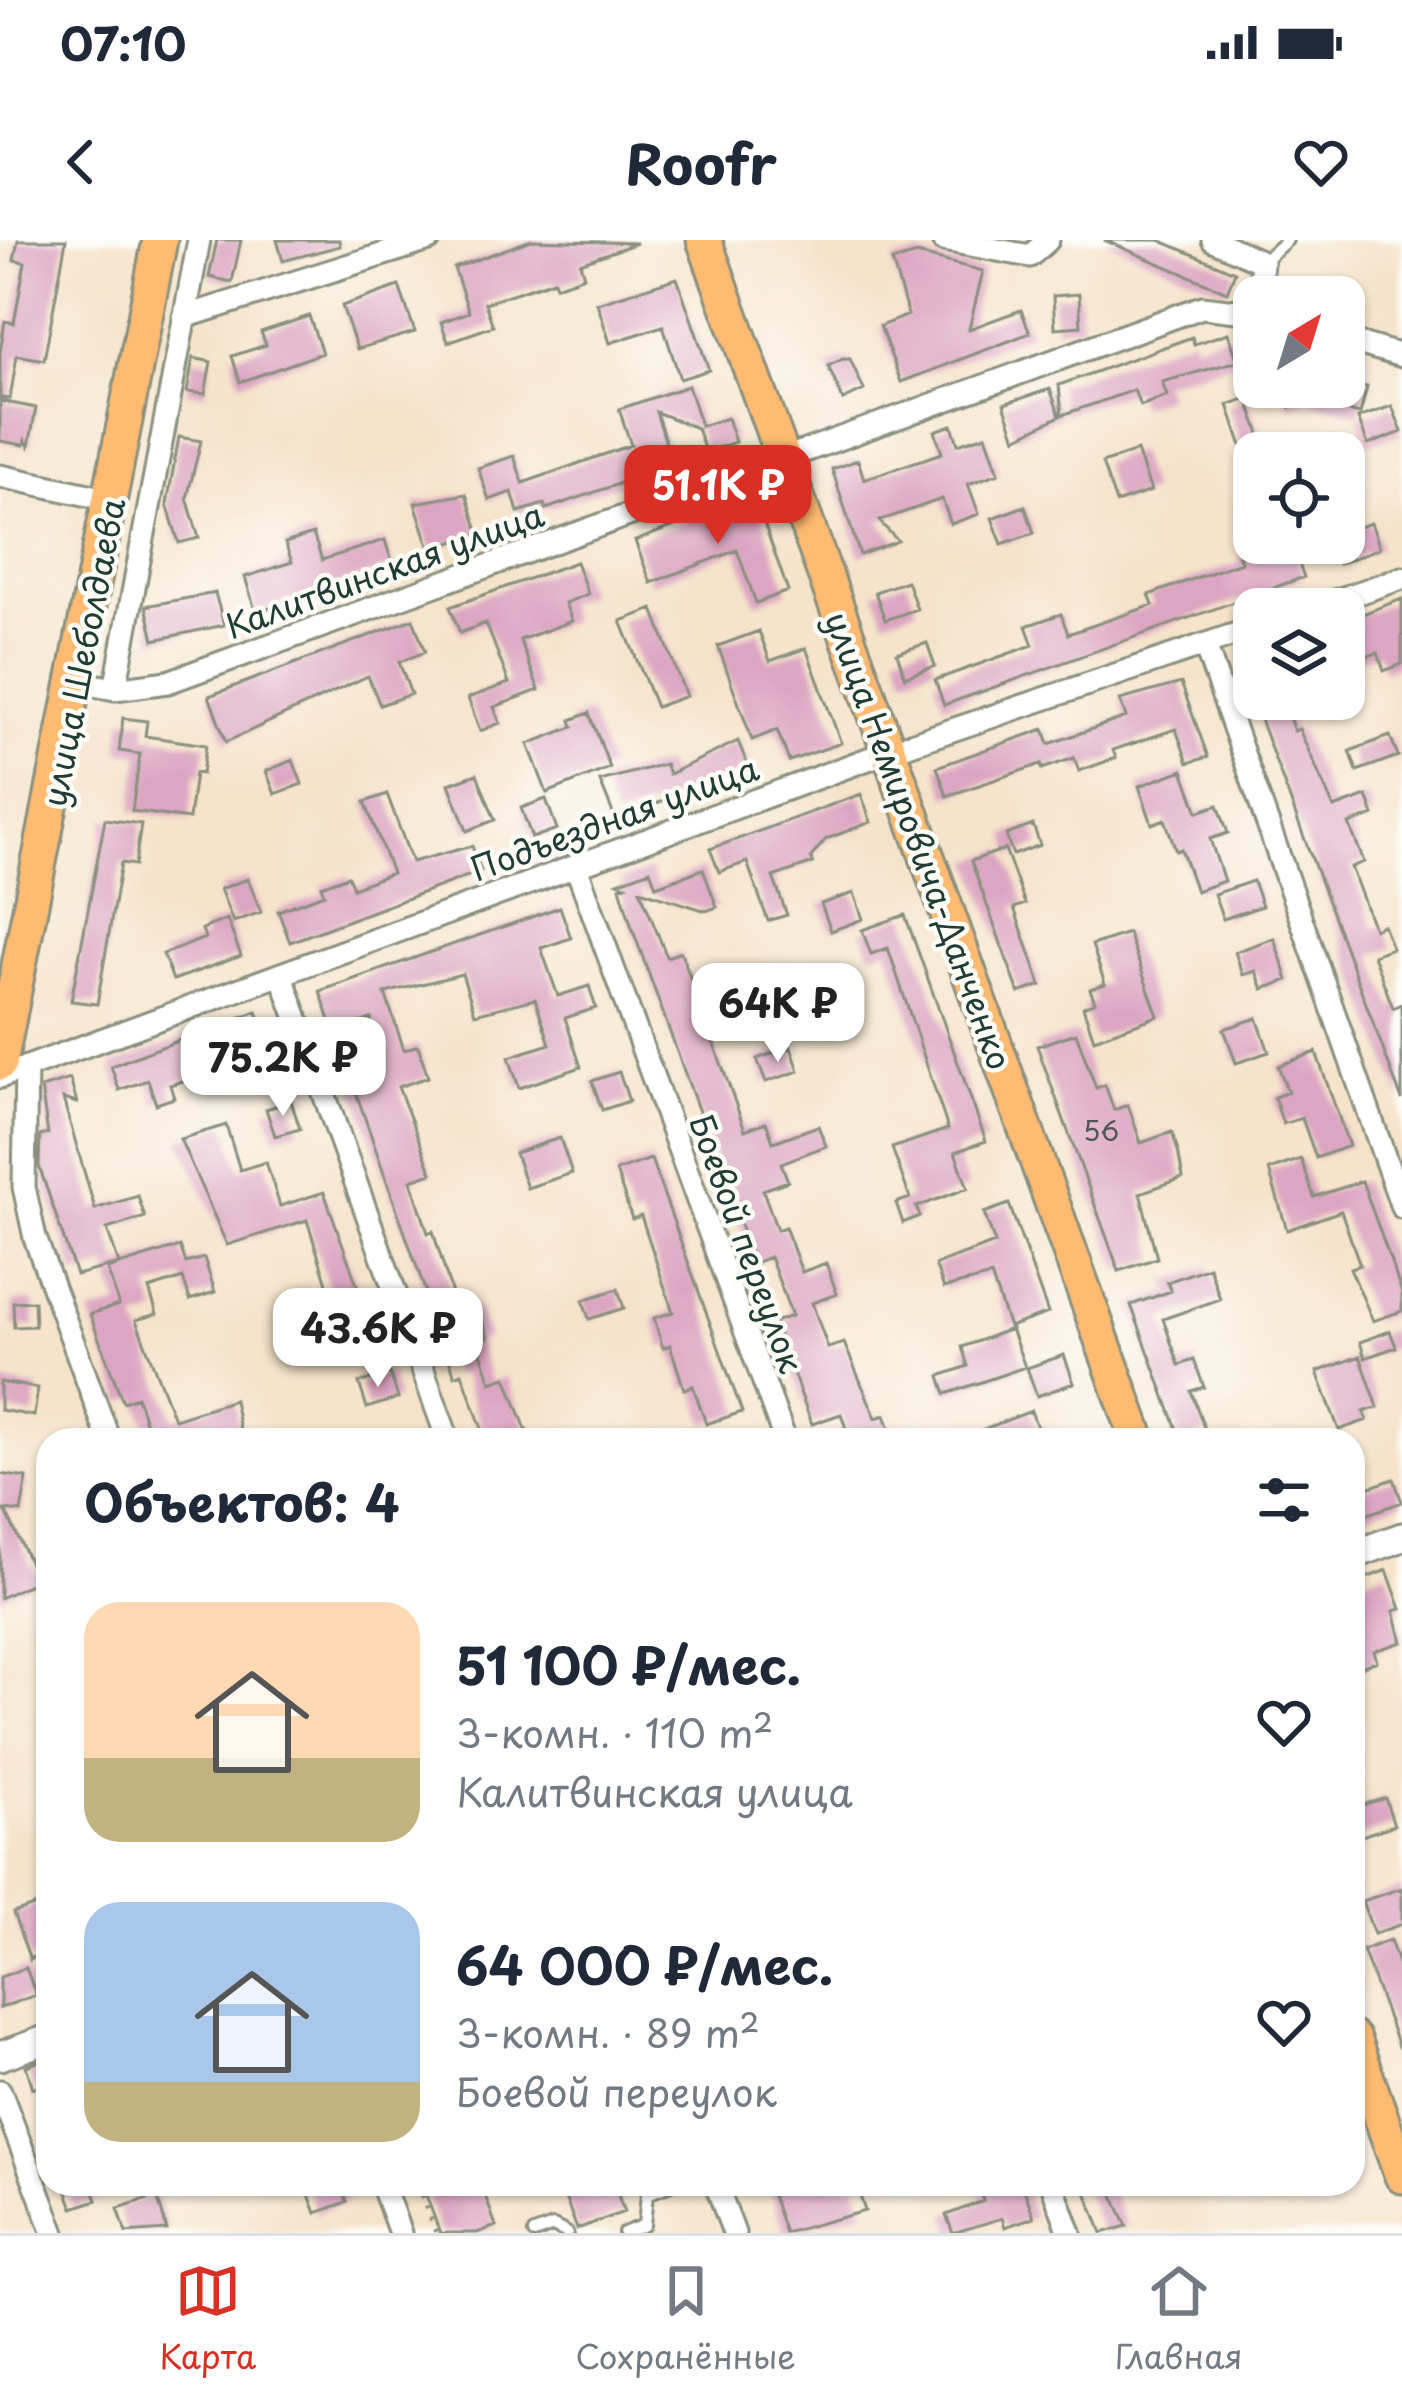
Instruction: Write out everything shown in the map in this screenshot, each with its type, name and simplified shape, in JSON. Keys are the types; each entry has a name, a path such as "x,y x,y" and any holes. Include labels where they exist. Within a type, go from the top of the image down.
{"main road":[{"name":"улица Шеболдаева","path":"13,1065 76,682 160,240"},
{"name":"улица Немировича-Данченко","path":"704,240 1134,1428"},
{"path":"1365,2073 1402,2176"}],"street":[{"path":"115,689 199,240"},
{"path":"184,317 429,240"},
{"path":"943,240 1030,256 1048,240"},
{"path":"1214,240 1262,262 1261,276"},
{"name":"Калитвинская улица","path":"76,682 115,689 168,682 1202,307 1233,311"},
{"path":"1365,345 1402,356"},
{"path":"0,476 112,500"},
{"path":"1365,590 1402,578"},
{"name":"Подъездная улица","path":"0,1077 13,1065 281,974 887,752 1233,635"},
{"path":"1205,645 1402,1207"},
{"name":"Боевой переулок","path":"576,866 780,1428"},
{"path":"281,974 444,1428"},
{"path":"13,1065 24,1186 35,1238 105,1428"},
{"path":"1365,1551 1402,1537"},
{"path":"0,2056 36,2043"},
{"path":"0,2091 36,2186"},
{"path":"40,2196 54,2233"},
{"path":"386,2196 400,2233"},
{"path":"720,2196 734,2233"},
{"path":"1056,2196 1070,2233"}],"lane":[{"path":"1262,262 1287,240"},
{"path":"624,2233 644,2225 647,2196"},
{"path":"534,2233 553,2226 567,2233"}],"path":[{"path":"422,2196 436,2233"}],"building":[{"path":"18,240 66,240 44,360 17,355 10,399 0,398 0,352 5,321 14,323 25,262 14,260"},
{"path":"217,240 241,240 232,282 209,277"},
{"path":"277,240 339,240 340,246 283,261"},
{"path":"531,240 637,243 580,263 584,276 556,286 554,280 485,303 493,326 448,342 441,322 469,312 454,268"},
{"path":"1104,240 1159,240 1235,272 1227,292"},
{"path":"917,254 983,271 969,329 1021,310 1030,333 901,382 880,326 908,315 892,261"},
{"path":"677,278 709,370 680,379 663,326 610,343 597,303"},
{"path":"399,286 415,332 357,349 342,306"},
{"path":"1079,294 1081,326 1055,328 1053,296"},
{"path":"309,316 322,353 240,382 232,356 266,345 261,332"},
{"path":"1228,333 1233,362 1162,382 1167,396 1140,406 1134,390 1062,415 1059,385 1192,337 1194,344"},
{"path":"193,358 211,362 205,394 187,392"},
{"path":"850,359 864,390 843,400 828,366"},
{"path":"688,386 701,426 727,418 735,442 705,452 697,428 656,412 673,465 546,509 544,504 518,512 512,492 489,500 478,468 514,456 523,483 631,445 619,409"},
{"path":"1050,389 1060,416 1016,438 1004,404"},
{"path":"0,401 36,408 29,446 25,440 24,445 0,441"},
{"path":"1228,405 1251,408 1259,432 1237,432"},
{"path":"1392,406 1402,432 1368,445 1358,418"},
{"path":"952,425 958,444 986,435 999,473 968,484 979,514 951,524 942,499 879,521 898,541 860,555 832,469 858,460 864,479 942,453 935,431"},
{"path":"179,437 201,441 187,498 199,538 179,543 167,504"},
{"path":"1137,451 1151,491 1116,503 1102,463"},
{"path":"466,494 479,534 430,549 415,503"},
{"path":"754,495 788,591 756,603 737,550 651,583 635,541"},
{"path":"1025,506 1034,533 1002,544 992,518"},
{"path":"1371,523 1380,548 1365,554 1365,525"},
{"path":"313,534 322,560 385,540 393,566 256,613 245,577 292,562 285,543"},
{"path":"576,562 588,594 565,603 572,621 520,640 539,690 494,707 500,723 480,731 468,698 509,683 486,623 460,633 450,607"},
{"path":"1235,564 1299,564 1304,577 1273,588 1233,588 1233,602 944,705 935,680 1033,645 1026,626 1061,614 1068,634 1153,605 1149,595"},
{"path":"907,581 917,609 885,620 875,592"},
{"path":"215,593 224,625 154,640 146,606"},
{"path":"1402,599 1402,664 1384,671 1378,653 1365,657 1365,613"},
{"path":"653,609 686,696 656,707 621,621"},
{"path":"413,619 425,652 399,662 411,694 380,705 368,676 226,742 209,696"},
{"path":"759,631 770,661 806,648 841,743 789,761 777,730 752,740 718,646"},
{"path":"927,643 935,666 905,677 897,653"},
{"path":"1181,683 1208,757 1188,763 1176,729 1113,750 1116,758 1079,771 1074,758 1042,769 1041,764 947,796 937,767 1044,729 1049,744 1126,717 1120,700"},
{"path":"589,713 610,768 547,793 528,744 573,727 571,720"},
{"path":"123,718 147,721 145,736 206,745 202,774 195,773 189,819 132,811 140,754 119,751"},
{"path":"1260,720 1290,720 1294,731 1299,729 1334,808 1367,796 1374,815 1349,824 1364,862 1351,867 1374,929 1383,925 1392,948 1373,955 1393,1008 1402,1004 1402,1100"},
{"path":"1390,736 1398,756 1357,771 1350,751"},
{"path":"738,741 750,771 615,818 600,781 665,764 669,774"},
{"path":"293,760 302,784 275,794 266,771"},
{"path":"1183,770 1198,812 1218,805 1228,833 1210,839 1224,881 1196,891 1165,819 1152,824 1139,786"},
{"path":"477,774 495,820 467,831 449,784"},
{"path":"387,794 412,862 472,846 481,871 290,942 278,911 324,894 321,886 348,876 353,888 392,873 365,802"},
{"path":"861,794 871,822 826,839 811,857 813,863 773,877 787,915 768,921 747,862 719,872 710,849"},
{"path":"546,799 557,829 532,838 521,808"},
{"path":"105,819 141,824 135,865 121,863 97,1004 71,1001"},
{"path":"1033,825 1040,845 1013,855 1006,835"},
{"path":"1005,849 1025,904 1014,908 1041,985 1019,993 971,861"},
{"path":"703,869 717,907 706,911 640,890 667,957 681,952 745,1130 766,1122 773,1142 818,1126 826,1146 781,1163 788,1181 763,1190 777,1230 785,1227 802,1272 826,1263 837,1294 812,1303 828,1348 844,1343 876,1418 885,1415 890,1428 846,1428 841,1414 812,1424 774,1322 792,1316 770,1257 754,1263 631,925 620,887 626,885 618,882 650,870 656,886"},
{"path":"248,879 261,912 233,922 220,889"},
{"path":"1253,881 1262,906 1223,919 1214,894"},
{"path":"854,893 863,919 831,931 821,904"},
{"path":"560,907 571,938 541,948 558,996 589,986 596,1008 565,1018 581,1067 519,1088 509,1057 550,1044 535,999 475,1014 462,974 385,993 404,1050 418,1045 428,1077 398,1087 432,1173 411,1180 428,1233 433,1231 458,1314 478,1308 488,1338 477,1341 491,1382 506,1377 525,1428 482,1428 462,1373 455,1376 346,1064 382,1052 371,1019 334,1032 320,991"},
{"path":"905,915 986,1141 955,1152 968,1188 916,1207 920,1216 903,1223 896,1203 910,1198 892,1148 948,1129 888,948 871,954 862,930"},
{"path":"227,919 241,956 173,980 163,954 205,938 202,929"},
{"path":"1128,933 1158,1016 1094,1039 1083,1007 1095,1002 1090,989 1105,984 1092,945"},
{"path":"1274,938 1288,980 1263,989 1256,971 1243,975 1235,952"},
{"path":"257,1011 268,1047 247,1051 239,1083 218,1089 213,1071 170,1085 174,1098 156,1104 148,1080 119,1090 111,1066"},
{"path":"1257,1018 1269,1052 1236,1063 1224,1029"},
{"path":"1076,1033 1096,1088 1105,1085 1114,1110 1128,1105 1141,1143 1172,1132 1183,1178 1140,1193 1157,1258 1119,1271 1037,1046"},
{"path":"791,1047 799,1071 766,1082 757,1059"},
{"path":"1316,1052 1349,1146 1316,1158 1302,1118 1283,1124 1274,1097 1288,1092 1278,1066"},
{"path":"619,1072 629,1101 602,1110 592,1081"},
{"path":"70,1079 77,1103 63,1099 95,1209 138,1196 145,1217 107,1229 119,1264 76,1275 39,1166 40,1136 48,1134 41,1088"},
{"path":"291,1101 300,1129 275,1136 266,1109"},
{"path":"226,1125 240,1170 266,1162 280,1206 324,1192 369,1319 341,1328 307,1220 227,1245 180,1139"},
{"path":"560,1138 572,1173 527,1188 515,1153"},
{"path":"651,1159 742,1412 706,1424 693,1386 684,1389 670,1345 663,1348 654,1318 673,1312 641,1216 632,1219 616,1171"},
{"path":"1301,1159 1314,1197 1362,1181 1402,1293 1402,1311 1373,1321 1350,1268 1360,1265 1341,1211 1287,1230 1269,1170"},
{"path":"1009,1204 1048,1313 1009,1327 991,1276 944,1288 935,1265 995,1243 984,1213"},
{"path":"180,1246 186,1263 204,1258 215,1292 190,1300 183,1278 149,1289 157,1314 136,1320 174,1419 234,1400 240,1428 147,1428 137,1397 123,1402 90,1314 119,1305 107,1269"},
{"path":"1209,1267 1220,1299 1163,1319 1179,1365 1194,1360 1204,1387 1191,1391 1204,1428 1177,1428 1131,1305 1171,1291 1167,1282"},
{"path":"618,1289 624,1308 589,1319 583,1300"},
{"path":"34,1301 35,1326 14,1327 13,1302"},
{"path":"1011,1329 1025,1367 946,1394 940,1376 968,1366 962,1347"},
{"path":"1390,1331 1396,1347 1365,1358 1360,1342"},
{"path":"1064,1355 1074,1383 1037,1396 1027,1368"},
{"path":"1360,1356 1378,1407 1364,1412 1367,1420 1338,1428 1317,1372"},
{"path":"390,1373 398,1398 367,1408 359,1383"},
{"path":"0,1382 38,1388 34,1416 0,1410"},
{"path":"1031,1411 1037,1428 987,1428"},
{"path":"0,1474 27,1478 21,1512 5,1510 36,1581 0,1598"},
{"path":"1394,1479 1402,1502 1365,1515 1365,1489"},
{"path":"1387,1570 1401,1609 1394,1611 1402,1642 1374,1651 1377,1661 1365,1666 1365,1578"},
{"path":"1385,1798 1394,1825 1365,1835 1365,1804"},
{"path":"1402,1888 1402,1924 1374,1934 1365,1900"},
{"path":"36,1905 36,1954 30,1960 13,1913"},
{"path":"1390,1940 1402,1975 1399,2049 1365,1956 1365,1949"},
{"path":"26,1968 36,1995 0,2008 0,1977"},
{"path":"36,2062 36,2087 33,2088 26,2066"},
{"path":"68,2196 96,2196 97,2200 73,2208"},
{"path":"157,2196 167,2230 126,2233 118,2208"},
{"path":"310,2196 345,2196 347,2202 316,2213"},
{"path":"426,2196 485,2196 496,2226 477,2233 440,2233"},
{"path":"565,2196 618,2196 624,2212 577,2229"},
{"path":"772,2196 860,2196 865,2211 785,2233"},
{"path":"981,2196 1026,2196 1034,2217 1005,2227 1002,2218 953,2233 946,2215 983,2201"},
{"path":"1088,2196 1113,2196 1127,2226 1102,2233"}]}
